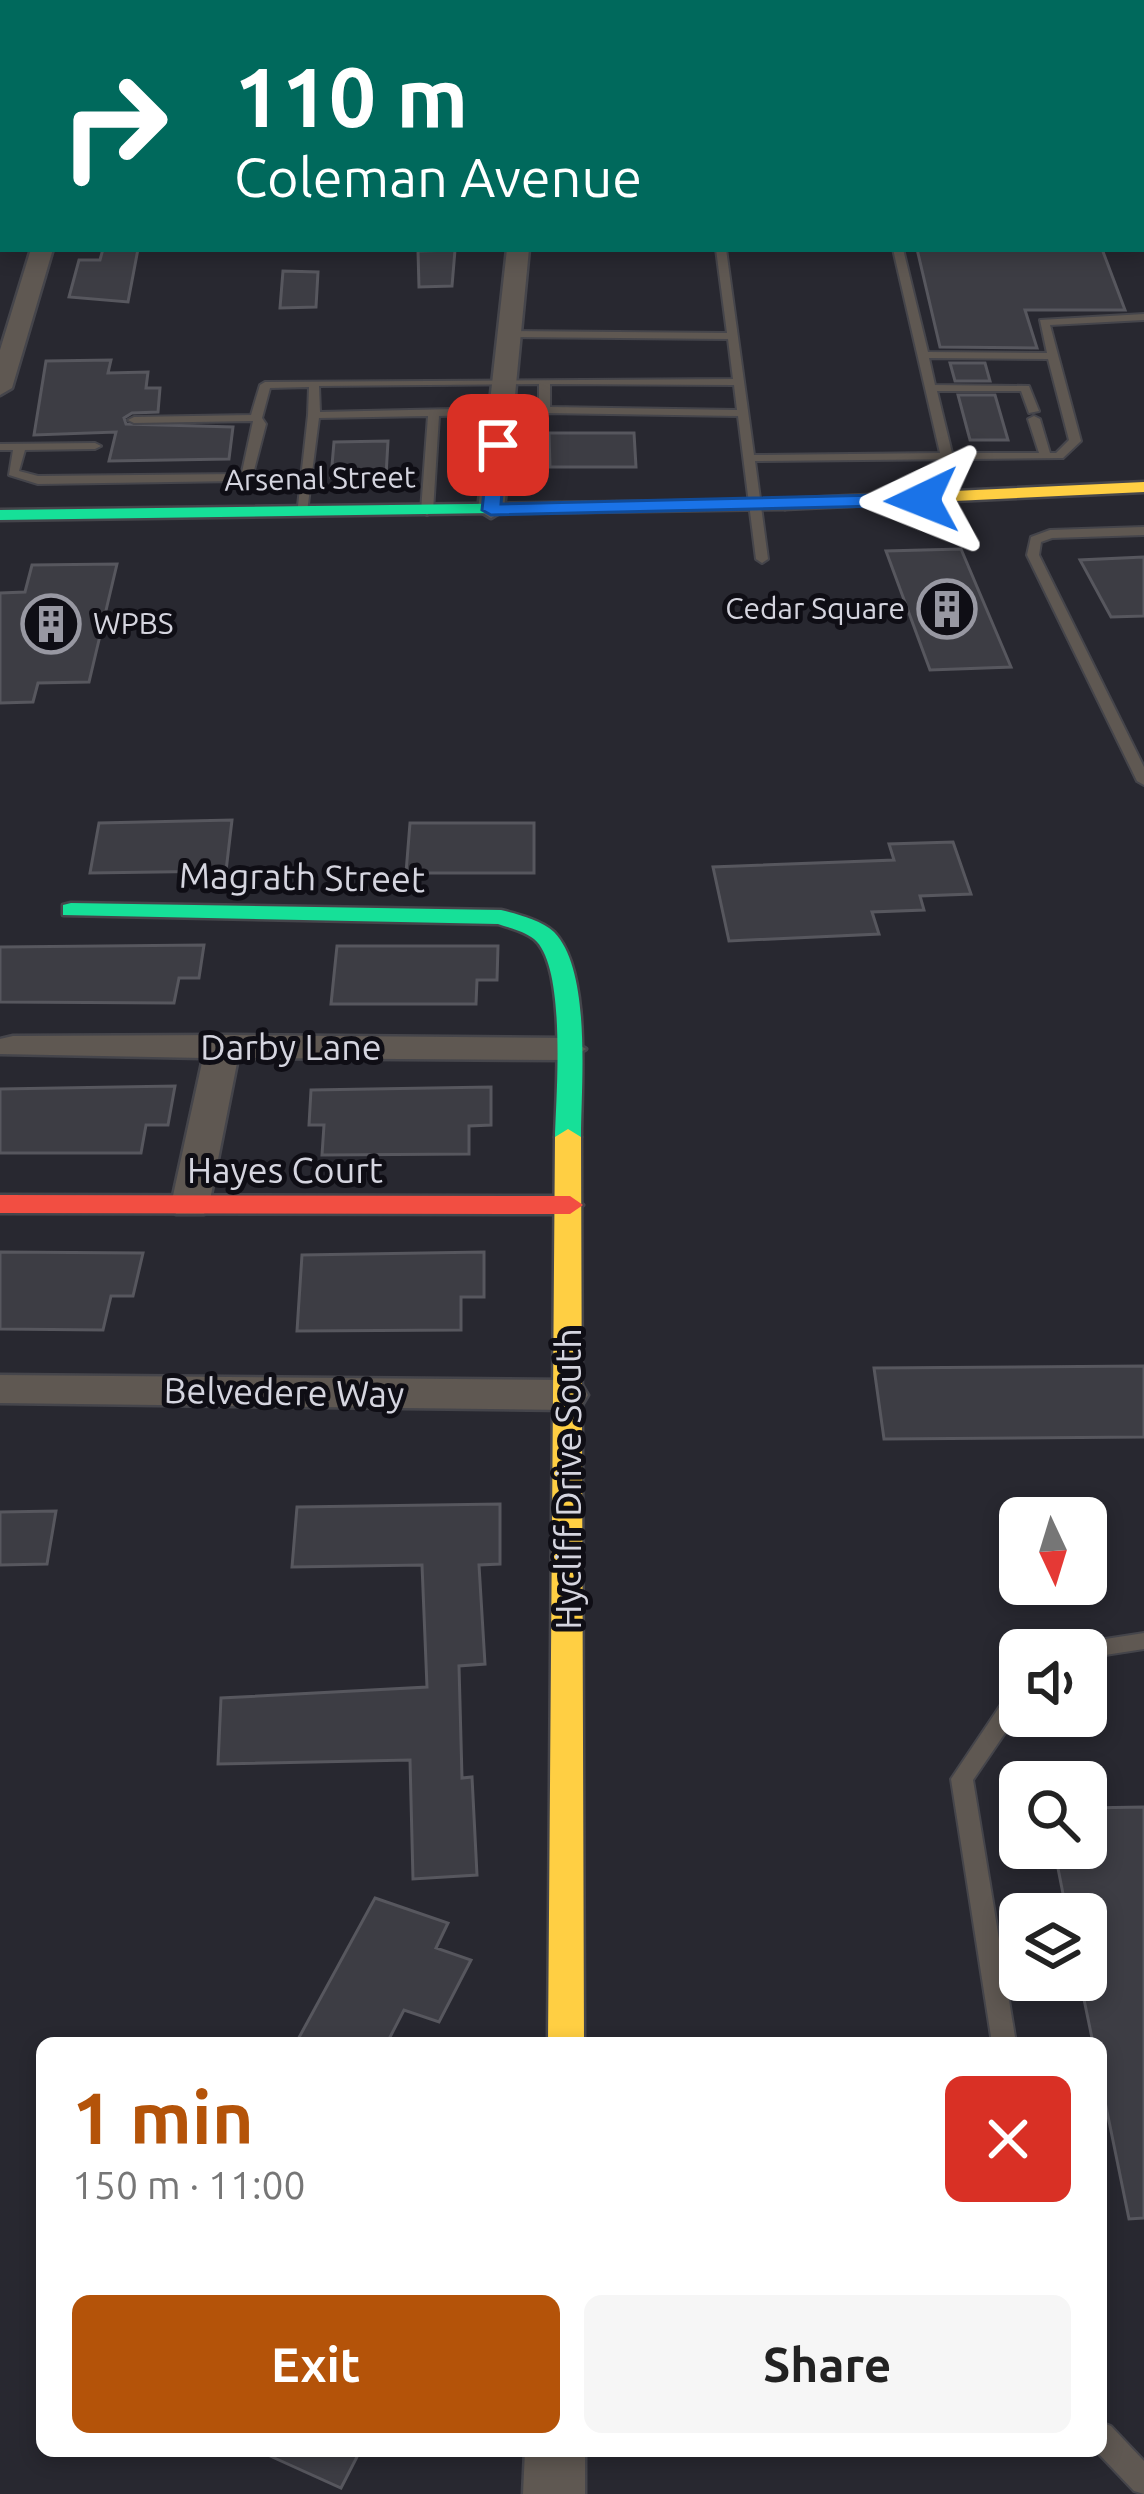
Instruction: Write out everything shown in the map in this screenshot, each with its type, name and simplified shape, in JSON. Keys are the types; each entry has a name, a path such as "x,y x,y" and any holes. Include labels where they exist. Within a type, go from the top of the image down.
{"main road":[{"name":"Arsenal Street","path":"0,515 755,505 1144,487"},
{"name":"Magrath Street","path":"71,910 501,917 531,927"},
{"name":"Hycliff Drive South","path":"531,927 546,936 559,959 568,1049 566,2037"},
{"name":"Hayes Court","path":"0,1204 570,1205"}],"street":[{"path":"0,388 41,252"},
{"path":"491,510 518,252"},
{"path":"190,1205 224,1046"},
{"name":"Darby Lane","path":"13,1047 568,1049"},
{"name":"Belvedere Way","path":"0,1389 567,1395"},
{"path":"554,2494 555,2457"}],"lane":[{"path":"721,252 762,560"},
{"path":"899,252 946,457"},
{"path":"749,458 1052,457 1075,442 1044,322 1144,317"},
{"path":"509,334 733,336"},
{"path":"922,355 1053,356"},
{"path":"1017,356 1052,457"},
{"path":"544,410 545,381"},
{"path":"20,447 13,473 38,480 222,478 247,474 265,386 737,382"},
{"path":"301,512 314,383"},
{"path":"460,414 463,383"},
{"path":"930,388 1061,389"},
{"path":"314,415 544,410 743,413"},
{"path":"427,511 434,414"},
{"path":"134,420 256,418"},
{"path":"0,447 95,446"},
{"path":"215,513 222,478"},
{"path":"1144,531 1050,534 1034,540 1033,555 1144,781"},
{"path":"1107,1647 1144,1641"},
{"path":"999,1725 962,1779 1003,2037"},
{"path":"1107,2442 1144,2481"}],"building":[{"path":"102,252 137,252 128,302 69,297 79,260 100,260"},
{"path":"418,252 455,252 452,286 419,287"},
{"path":"918,252 1103,252 1125,310 1025,310 1037,348 940,347"},
{"path":"283,271 318,272 316,307 280,308"},
{"path":"111,360 108,373 148,372 146,388 160,388 158,412 132,413 124,418 126,424 233,427 229,459 109,461 116,432 34,435 46,361"},
{"path":"950,363 985,363 990,381 955,381"},
{"path":"958,395 995,395 1008,440 970,440"},
{"path":"549,433 634,433 636,467 550,467"},
{"path":"388,441 386,476 331,477 334,442"},
{"name":"Cedar Square","path":"961,549 1011,667 930,670 886,551"},
{"path":"1144,557 1144,616 1111,617 1080,560"},
{"name":"WPBS","path":"117,564 89,682 38,683 33,702 0,703 0,593 25,592 32,565"},
{"path":"232,820 226,871 90,873 99,823"},
{"path":"410,823 534,823 534,873 406,873"},
{"path":"953,842 971,894 920,896 924,910 872,912 879,934 729,941 713,867 894,860 889,844"},
{"path":"204,945 199,978 179,978 174,1003 0,1002 0,947"},
{"path":"337,946 498,946 497,980 477,980 476,1004 331,1004"},
{"path":"175,1086 168,1125 146,1125 141,1153 0,1153 0,1089"},
{"path":"491,1087 491,1125 469,1126 469,1154 322,1155 324,1125 309,1125 311,1090"},
{"path":"0,1252 143,1253 133,1296 111,1296 103,1330 0,1329"},
{"path":"484,1252 484,1297 461,1297 461,1330 297,1331 302,1255"},
{"path":"1144,1366 1144,1437 884,1439 874,1368"},
{"path":"500,1504 500,1564 479,1565 485,1664 459,1666 462,1778 472,1777 477,1875 413,1879 410,1760 218,1764 221,1698 427,1687 422,1565 292,1567 297,1507"},
{"path":"56,1511 47,1564 0,1565 0,1512"},
{"path":"1144,1807 1144,2218 1129,2219 1107,2111 1107,2037 1092,2037 1084,2001 1107,2001 1107,1893 1063,1893 1058,1869 1107,1869 1107,1808"},
{"path":"375,1898 448,1923 436,1948 471,1960 439,2022 404,2010 390,2037 299,2037"},
{"path":"272,2457 357,2457 341,2488"}],"traffic: fast":[{"path":"0,515 785,504"},
{"path":"71,910 501,917 534,930 554,949 566,999 568,1137"}],"traffic: slow":[{"path":"785,504 1144,487"},
{"path":"566,2037 568,1137"}],"traffic: jam":[{"path":"0,1204 570,1205"}],"place":[{"name":"Cedar Square","path":"947,609"},
{"name":"WPBS","path":"51,624"}],"route":[{"path":"498,445 491,510 922,500"}]}
